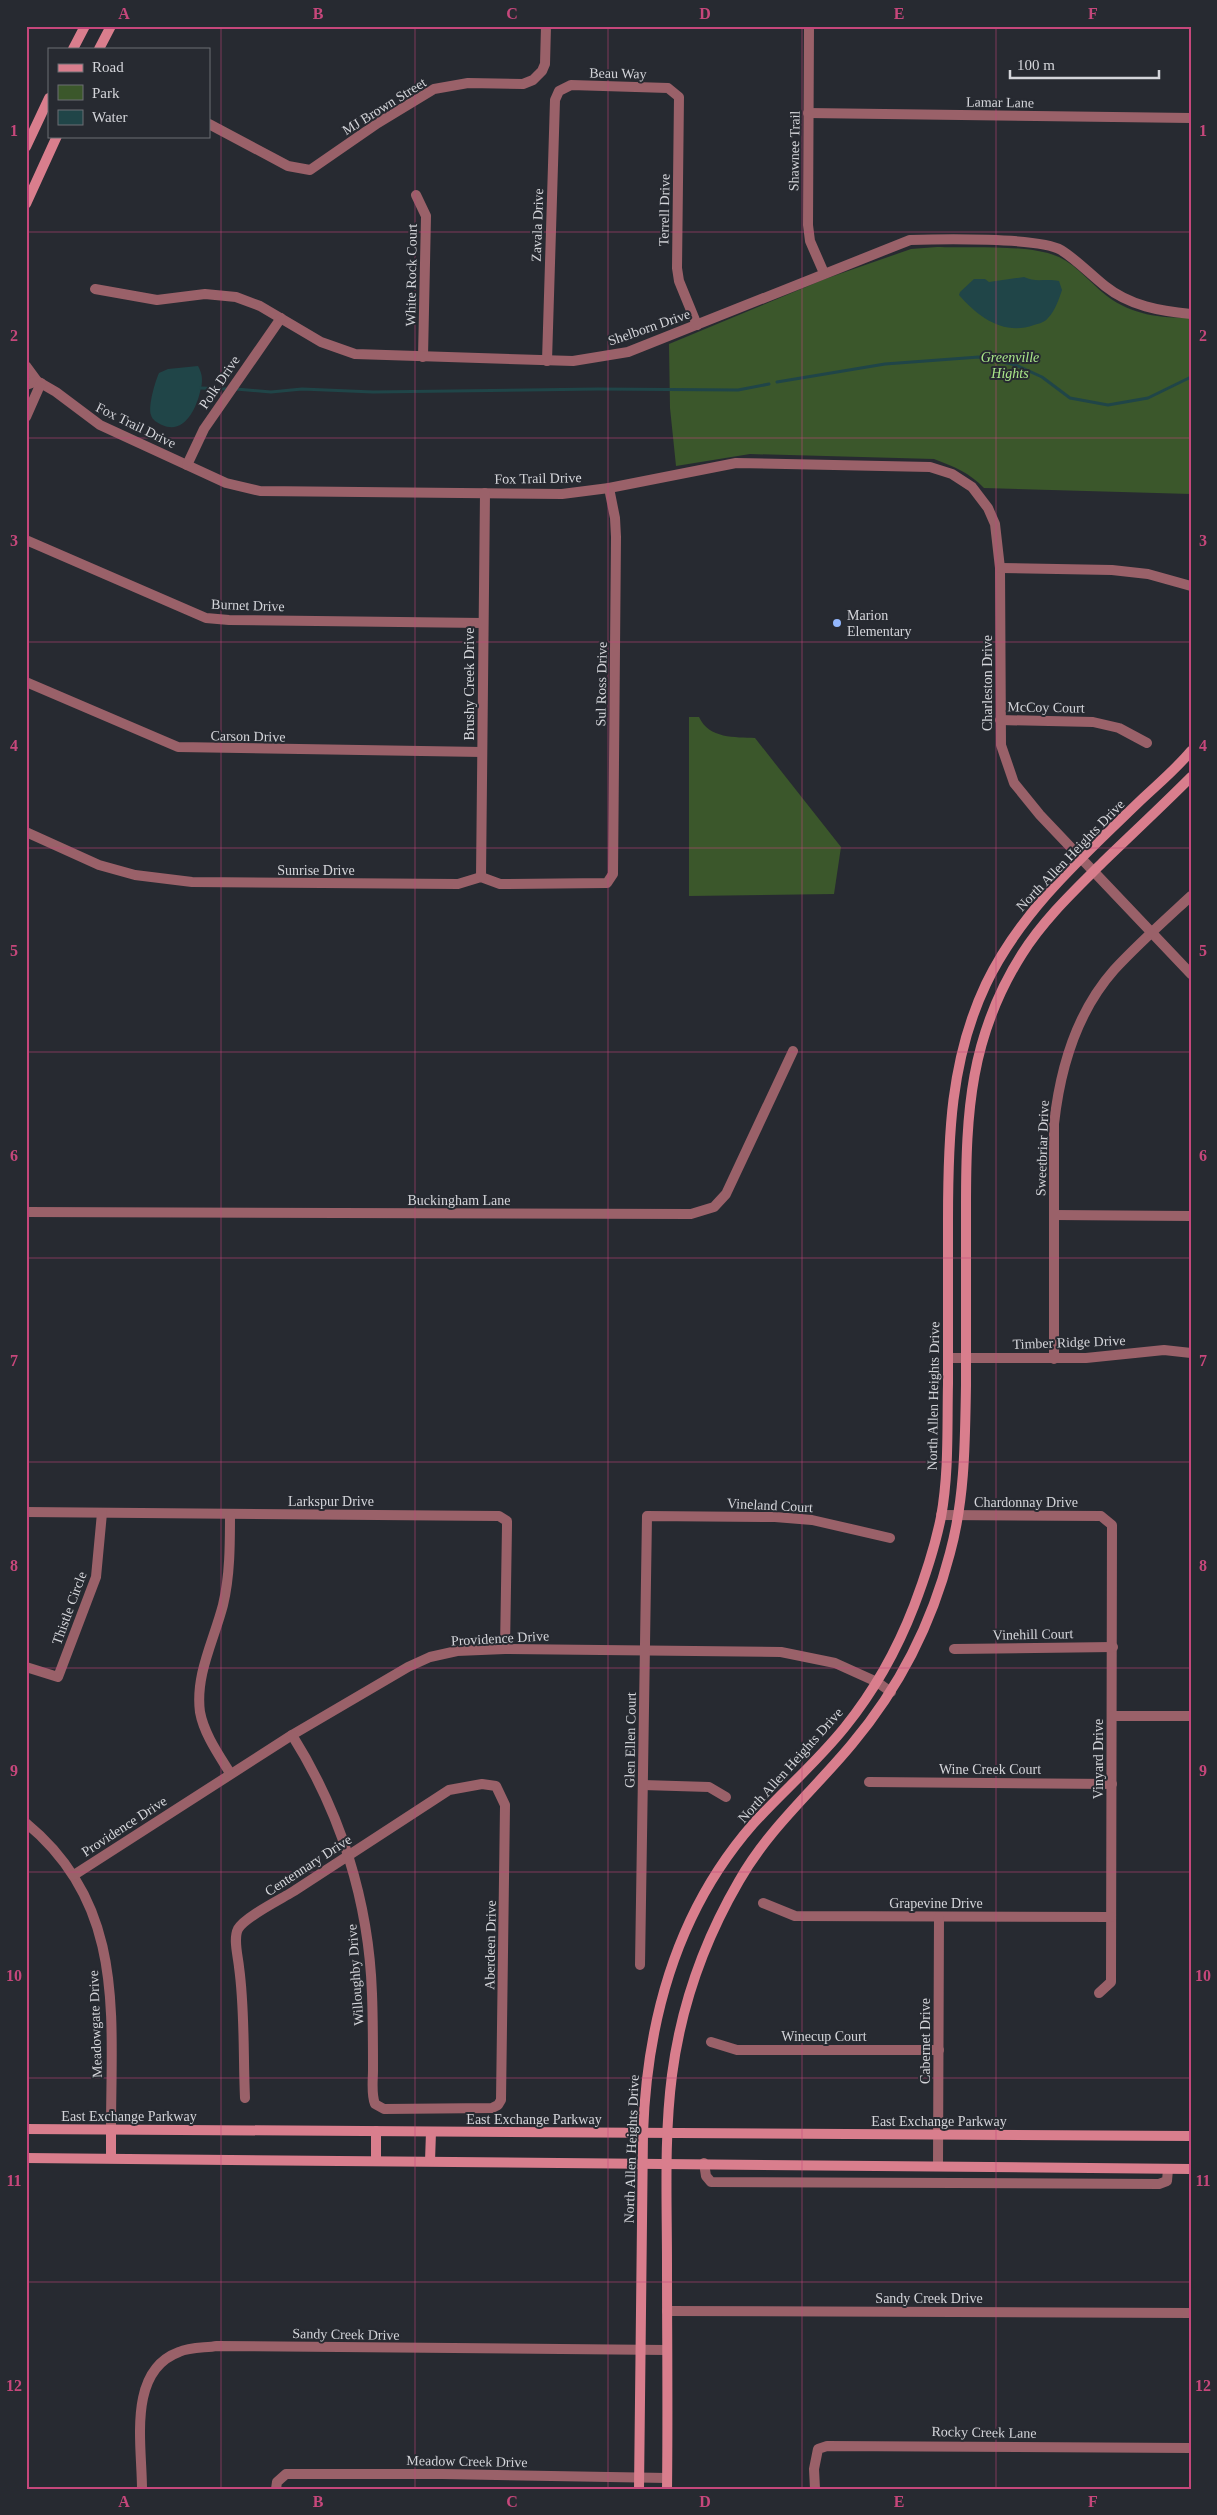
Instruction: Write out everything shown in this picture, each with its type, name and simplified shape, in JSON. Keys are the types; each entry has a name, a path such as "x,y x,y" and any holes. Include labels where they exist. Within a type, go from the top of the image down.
{"main road":[{"path":"74,48 85,26"},
{"path":"100,48 111,26"},
{"path":"26,148 48,100"},
{"path":"26,204 56,138"},
{"name":"North Allen Heights Drive","path":"639,2489 642,2163 645,2077 655,2020 671,1966 691,1917 720,1868 750,1827 843,1729 877,1682 897,1646 925,1579 941,1515 947,1461 948,1141 959,1062 971,1022 986,984 1009,943 1031,913 1080,860 1191,751"},
{"name":"North Allen Heights Drive","path":"667,2489 667,2163 671,2079 680,2026 695,1973 714,1926 740,1878 767,1839 855,1741 890,1692 928,1619 951,1551 959,1515 965,1457 966,1144 975,1064 986,1027 1002,990 1023,952 1067,898 1191,777"},
{"name":"East Exchange Parkway","path":"26,2130 1191,2136"},
{"path":"111,2130 111,2158"},
{"path":"376,2132 376,2161"},
{"path":"430,2161 431,2132"},
{"path":"26,2158 1191,2169"}],"street":[{"name":"MJ Brown Street","path":"210,125 288,166 310,170 378,123 434,90 468,82 522,84 533,80 542,71 544,64 546,26"},
{"name":"Shawnee Trail","path":"809,26 808,225 810,241 824,273"},
{"name":"Beau Way","path":"559,91 571,85 668,88 676,92"},
{"name":"Zavala Drive","path":"547,361 555,100 559,91"},
{"name":"Terrell Drive","path":"676,92 680,101 677,268 679,281 697,325"},
{"name":"Lamar Lane","path":"808,113 1191,118"},
{"name":"White Rock Court","path":"416,195 426,216 423,357"},
{"name":"Shelborn Drive","path":"95,288 157,300 205,294 236,297 260,306 321,342 355,354 573,361 621,353 697,325 910,240 935,239 1034,243 1060,249 1107,288 1128,301 1152,308 1191,314"},
{"name":"Polk Drive","path":"187,465 204,428 281,318"},
{"name":"Fox Trail Drive","path":"26,366 39,382 100,425 226,483 260,491 562,494 609,488 701,469 755,462 930,467 952,474 972,487 980,496 995,524 1000,568"},
{"path":"26,385 39,382"},
{"path":"26,416 39,382"},
{"name":"Sul Ross Drive","path":"481,876 500,884 603,884 610,881 613,874 616,537 615,518 609,488"},
{"name":"Brushy Creek Drive","path":"481,876 484,492"},
{"name":"Burnet Drive","path":"26,540 206,618 229,620 484,623"},
{"path":"1000,568 1112,570 1148,574 1191,586"},
{"name":"Charleston Drive","path":"1000,568 1001,745 1014,783 1024,798 1092,873 1191,974"},
{"name":"Carson Drive","path":"26,682 170,745 187,748 482,752"},
{"name":"McCoy Court","path":"1000,720 1093,722 1119,728 1147,743"},
{"name":"Sunrise Drive","path":"26,832 99,865 166,880 192,882 458,884 481,876"},
{"name":"Sweetbriar Drive","path":"1054,1358 1054,1124 1057,1095 1064,1064 1075,1033 1092,1000 1113,971 1191,896"},
{"name":"Buckingham Lane","path":"26,1212 691,1214 714,1207 726,1194 793,1051"},
{"path":"1054,1215 1191,1216"},
{"name":"Timber Ridge Drive","path":"948,1358 1086,1358 1164,1350 1191,1353"},
{"name":"Larkspur Drive","path":"26,1512 502,1518 507,1520 505,1648"},
{"name":"Thistle Circle","path":"26,1667 58,1677 96,1577 102,1513"},
{"path":"230,1514 228,1567 223,1603 202,1674 200,1702 203,1721 214,1746 230,1773"},
{"name":"Chardonnay Drive","path":"941,1515 1101,1516 1110,1520"},
{"name":"Vineland Court","path":"647,1516 774,1517 812,1520 890,1538"},
{"name":"Glen Ellen Court","path":"640,1965 647,1516"},
{"name":"Vinyard Drive","path":"1099,1993 1111,1982 1114,1529 1110,1520"},
{"name":"Vinehill Court","path":"954,1649 1113,1647"},
{"name":"Providence Drive","path":"74,1875 230,1773 408,1667 430,1657 457,1652 505,1648 758,1651 803,1655 835,1663 877,1682 890,1692"},
{"path":"1112,1716 1191,1716"},
{"name":"Willoughby Drive","path":"292,1736 313,1768 326,1795 348,1855 366,1922 372,1994 373,2097 377,2106"},
{"name":"Wine Creek Court","path":"869,1782 1112,1784"},
{"name":"Centennary Drive","path":"245,2098 243,2011 237,1950 237,1932 240,1926 448,1790 482,1784 496,1786"},
{"path":"643,1785 709,1787 726,1797"},
{"name":"Aberdeen Drive","path":"377,2106 384,2109 492,2108 498,2105 501,2100 504,1805 496,1786"},
{"name":"Meadowgate Drive","path":"26,1824 57,1853 74,1875 95,1918 107,1963 111,2014 111,2130"},
{"name":"Grapevine Drive","path":"763,1903 795,1916 1111,1917"},
{"name":"Cabernet Drive","path":"938,2166 939,1917"},
{"name":"Winecup Court","path":"711,2042 737,2050 939,2050"},
{"path":"704,2163 708,2180 721,2182 1159,2184 1167,2181 1168,2168"},
{"name":"Sandy Creek Drive","path":"667,2311 1191,2312"},
{"name":"Sandy Creek Drive","path":"142,2489 142,2396 150,2374 162,2361 180,2351 217,2346 667,2350"},
{"name":"Rocky Creek Lane","path":"815,2489 816,2456 818,2449 827,2446 1191,2448"},
{"name":"Meadow Creek Drive","path":"276,2489 277,2482 286,2474 442,2474 667,2478"}],"green space":[{"name":"Greenville Hights","path":"937,247 1016,248 1047,253 1066,261 1107,296 1126,307 1157,316 1191,318 1191,494 984,488 961,470 934,459 750,454 676,466 670,408 669,344 825,279 911,249"},
{"path":"689,717 699,717 703,724 716,733 731,737 755,738 841,847 834,894 689,896"}],"water":[{"path":"1024,277 1033,280 1059,281 1062,290 1050,315 1045,321 1036,325 1023,328 1002,326 983,317 959,295 974,279 985,279 989,282"},
{"path":"198,366 202,376 202,385 198,399 188,419 177,426 170,427 155,421 151,415 150,406 159,373 168,369"}],"waterway":[{"path":"777,382 885,364 979,357 1016,365 1042,377 1070,398 1108,405 1148,398 1191,377"},
{"path":"236,389 271,392 302,389 373,392 598,389 738,390 769,384"},
{"path":"201,388 229,389"}],"place":[{"name":"Marion Elementary","path":"837,623"}]}
